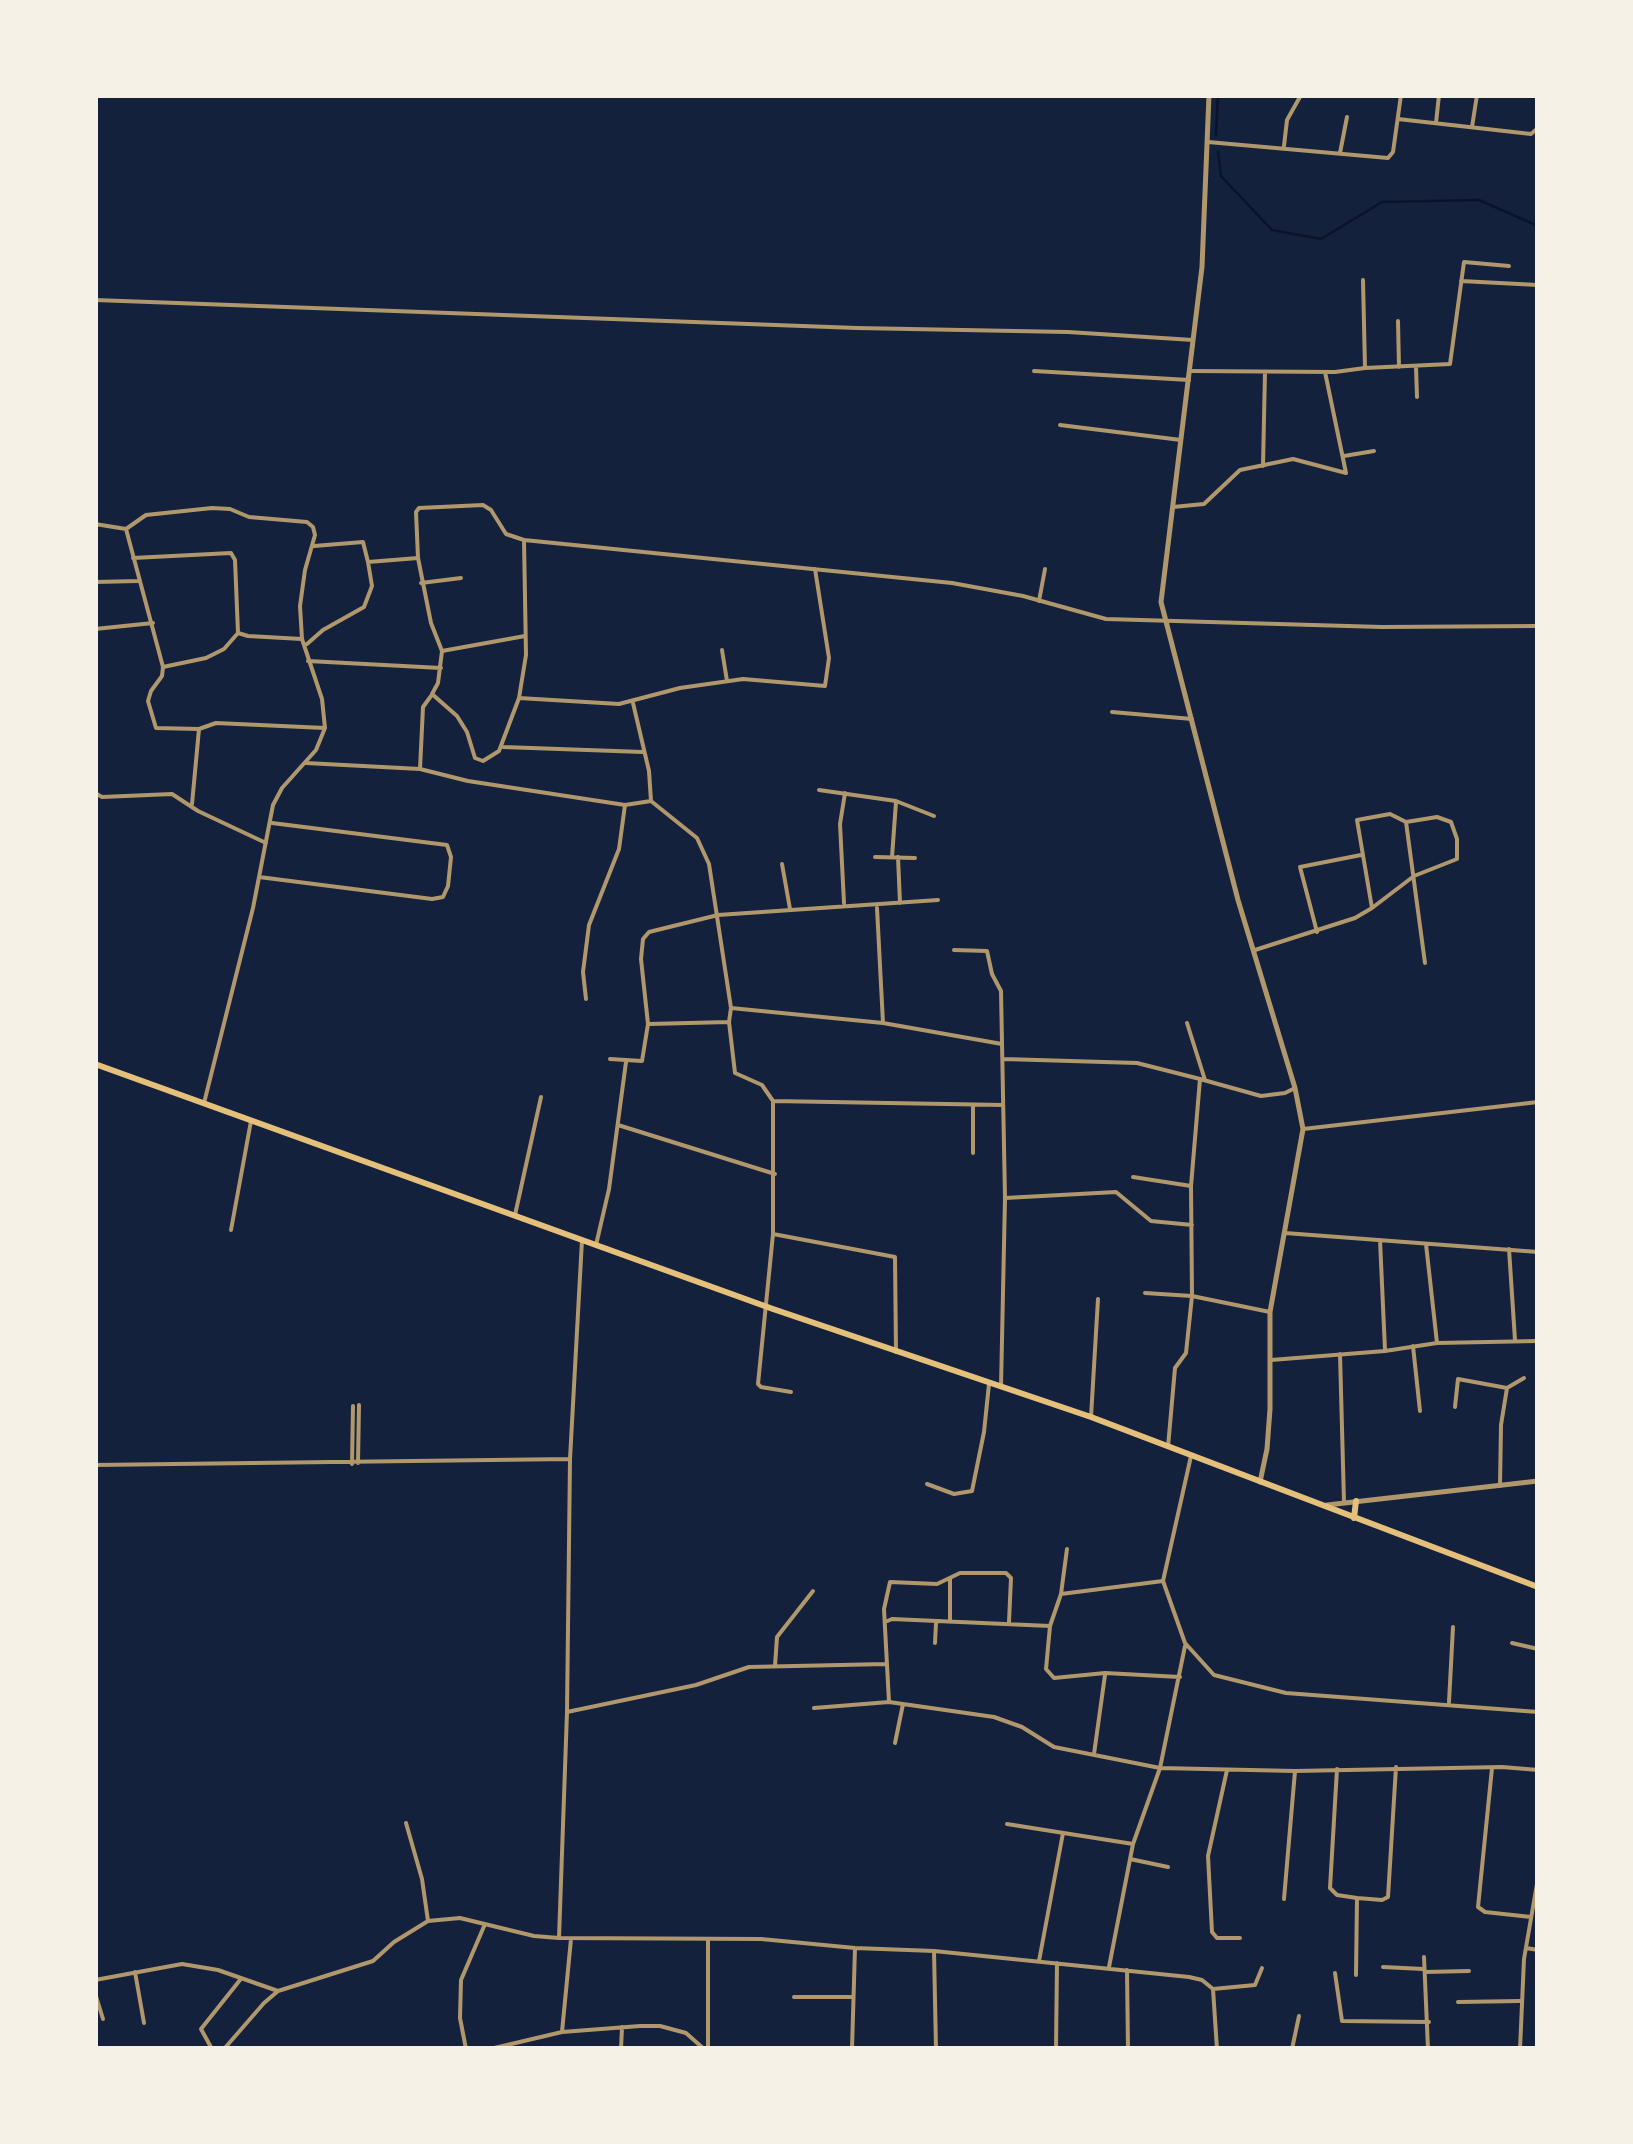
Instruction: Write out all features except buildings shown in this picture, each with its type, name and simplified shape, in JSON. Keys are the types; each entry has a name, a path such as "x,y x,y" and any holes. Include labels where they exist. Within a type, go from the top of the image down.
{"main road":[{"path":"95,1064 765,1306 1091,1417 1538,1587"},
{"path":"1354,1518 1356,1500"}],"street":[{"path":"1209,95 1202,267 1162,602 1303,1129 1270,1312 1268,1436 1260,1482"},
{"path":"1284,148 1287,120 1301,95"},
{"path":"1208,142 1390,158 1401,95"},
{"path":"1436,123 1440,95"},
{"path":"1472,127 1477,95"},
{"path":"1340,153 1347,117"},
{"path":"1398,119 1531,134 1538,128"},
{"path":"1190,371 1325,372 1450,364 1466,261 1509,266"},
{"path":"1363,280 1365,368"},
{"path":"1461,281 1538,285"},
{"path":"95,300 1068,332 1193,340"},
{"path":"1398,321 1399,366"},
{"path":"1416,368 1416,397"},
{"path":"1034,371 1189,380"},
{"path":"1263,466 1265,372"},
{"path":"1174,507 1204,504 1235,472 1263,466 1302,460 1344,474 1344,456 1325,372"},
{"path":"1060,425 1181,440"},
{"path":"1344,456 1374,451"},
{"path":"420,768 423,707 441,668 442,652 431,623 418,558 416,512 424,507 488,507 506,534 524,540 952,582 1106,619 1382,627 1538,626"},
{"path":"95,524 126,529 146,516 212,508 249,517 307,522 313,527 314,546 302,591 302,638 322,699 325,728 316,750 282,788 273,805 204,1103"},
{"path":"126,529 164,666 148,701 156,728 199,729 216,723 325,728"},
{"path":"432,694 457,716 467,732 474,758 492,758 501,747 520,698 526,655 524,540"},
{"path":"306,645 323,630 364,607 372,586 363,542 314,546"},
{"path":"133,558 230,553 235,560 238,632 224,649 206,658 164,666"},
{"path":"368,562 418,558"},
{"path":"520,698 633,703 680,688 744,679 826,686 828,658 815,569"},
{"path":"1039,601 1046,569"},
{"path":"422,583 462,578"},
{"path":"95,582 138,581"},
{"path":"95,629 153,623"},
{"path":"238,632 248,636 302,638"},
{"path":"442,652 524,636"},
{"path":"722,650 727,681"},
{"path":"308,661 441,668"},
{"path":"633,703 651,801 697,838 709,864 732,1008 729,1022 735,1074 762,1085 773,1101 774,1234 758,1384 791,1392"},
{"path":"1112,712 1192,719"},
{"path":"192,806 199,729"},
{"path":"501,747 643,752"},
{"path":"306,763 420,768 468,781 625,806 651,801"},
{"path":"819,790 896,800 934,816"},
{"path":"95,793 102,797 172,794 266,843"},
{"path":"844,905 840,824 845,794"},
{"path":"896,800 895,857 900,904"},
{"path":"586,999 582,972 586,942 594,906 619,850 625,806"},
{"path":"1254,950 1317,932 1372,908 1414,876 1456,859 1457,839 1451,822 1445,818 1406,822 1390,814 1356,820 1372,908"},
{"path":"1406,822 1425,963"},
{"path":"259,877 432,898 443,897 448,886 451,857 447,845 270,823"},
{"path":"1317,932 1300,868 1361,854"},
{"path":"875,856 915,858"},
{"path":"782,864 790,909"},
{"path":"610,1059 642,1061 648,1024 641,959 645,934 718,914 938,900"},
{"path":"877,906 884,1023"},
{"path":"954,950 989,953 992,974 1001,991 1006,1198 1001,1387"},
{"path":"732,1008 884,1023 1002,1044"},
{"path":"648,1024 729,1022"},
{"path":"1168,1447 1175,1368 1186,1352 1192,1296 1191,1186 1202,1080 1187,1023"},
{"path":"596,1245 609,1189 626,1060"},
{"path":"1004,1060 1137,1063 1261,1096 1295,1088"},
{"path":"515,1215 541,1097"},
{"path":"773,1101 1004,1105"},
{"path":"1303,1129 1538,1102"},
{"path":"973,1106 973,1152"},
{"path":"231,1230 251,1121"},
{"path":"618,1125 774,1174"},
{"path":"1134,1177 1191,1186"},
{"path":"1006,1198 1116,1192 1151,1221 1192,1225"},
{"path":"1284,1233 1538,1252"},
{"path":"774,1234 892,1254 897,1264 896,1352"},
{"path":"559,1938 570,1459 582,1240"},
{"path":"1380,1240 1385,1351"},
{"path":"1426,1243 1437,1343"},
{"path":"1509,1250 1515,1342"},
{"path":"1145,1292 1192,1296 1270,1312"},
{"path":"1091,1417 1098,1299"},
{"path":"1270,1360 1437,1343 1538,1342"},
{"path":"1413,1346 1420,1411"},
{"path":"1340,1354 1344,1502"},
{"path":"1456,1408 1458,1379 1507,1388 1524,1378"},
{"path":"927,1484 954,1494 972,1490 989,1384"},
{"path":"1500,1486 1501,1424 1507,1388"},
{"path":"355,1464 356,1406"},
{"path":"1191,1456 1164,1581 1185,1643 1214,1675 1286,1693 1538,1712"},
{"path":"95,1466 570,1459"},
{"path":"1324,1506 1538,1481"},
{"path":"1067,1549 1061,1594 1050,1626 1046,1669 1050,1675 1180,1677"},
{"path":"889,1702 884,1596 890,1582 938,1584 960,1573 1008,1574 1010,1622"},
{"path":"950,1578 950,1622"},
{"path":"1061,1594 1164,1581"},
{"path":"775,1666 777,1636 813,1591"},
{"path":"885,1622 892,1619 1050,1626"},
{"path":"935,1644 936,1622"},
{"path":"1449,1704 1453,1627"},
{"path":"1110,1967 1130,1859 1160,1768 1185,1643"},
{"path":"1512,1643 1538,1649"},
{"path":"567,1712 696,1685 748,1667 886,1664"},
{"path":"1094,1754 1105,1674"},
{"path":"814,1708 889,1702 994,1718 1022,1727 1044,1744 1160,1768 1538,1770"},
{"path":"896,1743 903,1704"},
{"path":"1336,1769 1329,1886 1337,1895 1382,1900 1388,1897 1396,1767"},
{"path":"1492,1768 1478,1907 1485,1912 1532,1917"},
{"path":"1227,1770 1208,1856 1212,1932 1217,1938 1240,1938"},
{"path":"1284,1900 1295,1771"},
{"path":"406,1823 422,1879 428,1920"},
{"path":"1008,1824 1134,1844"},
{"path":"1039,1961 1062,1834"},
{"path":"1130,1859 1168,1867"},
{"path":"1520,2049 1520,2001 1538,1878"},
{"path":"1356,1898 1356,1975"},
{"path":"224,2049 278,1991 372,1961 428,1920 460,1918 571,1939 761,1939 934,1950 1190,1977 1213,1989 1255,1985 1262,1968"},
{"path":"466,2049 460,2018 461,1980 486,1924"},
{"path":"562,2032 571,1939"},
{"path":"706,2049 708,1939"},
{"path":"852,2049 856,1948"},
{"path":"1526,1948 1538,1950"},
{"path":"934,1950 936,2049"},
{"path":"1424,1957 1428,2049"},
{"path":"95,1980 182,1964 218,1970 278,1991"},
{"path":"1056,2049 1057,1964"},
{"path":"1383,1967 1470,1971"},
{"path":"1127,1970 1128,2049"},
{"path":"135,1972 144,2023"},
{"path":"1335,1974 1342,2021 1428,2022"},
{"path":"212,2049 202,2029 242,1978"},
{"path":"1213,1989 1217,2049"},
{"path":"95,1993 103,2019"},
{"path":"794,1997 854,1997"},
{"path":"1458,2002 1520,2001"},
{"path":"1292,2049 1299,2016"},
{"path":"490,2049 562,2032 622,2027 672,2028 686,2033 706,2049"},
{"path":"620,2049 622,2027"},
{"path":"1070,2049 1103,2049"}],"waterway":[{"path":"1216,135 1218,95"},
{"path":"1218,152 1221,176 1272,230 1321,239 1382,202 1479,200 1538,226"}]}
